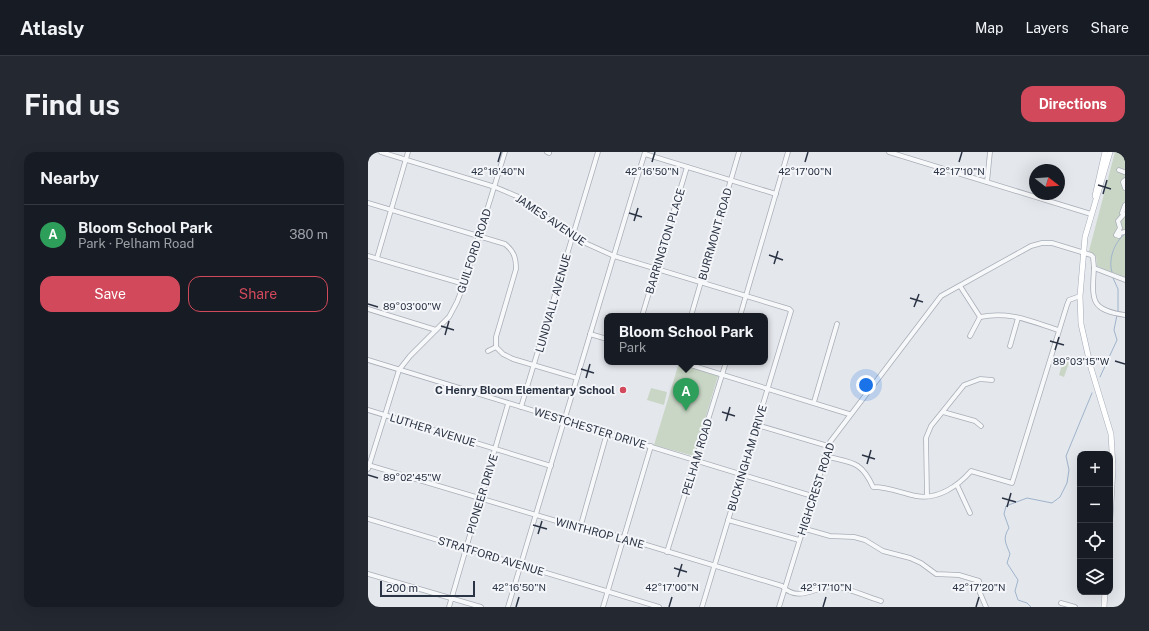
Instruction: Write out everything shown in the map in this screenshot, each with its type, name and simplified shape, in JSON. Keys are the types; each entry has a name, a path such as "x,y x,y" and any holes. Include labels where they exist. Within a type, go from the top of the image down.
{"main road":[{"path":"1093,205 1096,183 1105,152"},
{"path":"1111,152 1090,214 1082,251 1080,296 1081,324 1091,368 1110,434 1113,468 1112,487"},
{"path":"1104,607 1105,595"}],"street":[{"name":"JAMES AVENUE","path":"381,152 495,187 521,198 572,237 614,256 789,309"},
{"path":"377,258 408,152"},
{"name":"GUILFORD ROAD","path":"368,467 399,370 410,356 449,317 464,284 505,152"},
{"name":"LUNDVALL AVENUE","path":"521,408 598,152"},
{"name":"BURRMONT ROAD","path":"692,313 739,152"},
{"path":"741,313 788,152"},
{"path":"889,152 902,154 1090,214"},
{"path":"987,182 990,152"},
{"path":"508,607 645,153 776,194"},
{"name":"BARRINGTON PLACE","path":"643,313 687,167"},
{"path":"1119,170 1124,172"},
{"path":"1125,180 1123,182 1125,188"},
{"path":"368,203 505,244 514,254 516,270 496,337 496,347 503,354 534,366 577,378"},
{"path":"1125,205 1122,213 1124,214 1118,222 1120,228 1116,235 1119,236 1120,233 1125,232"},
{"name":"HIGHCREST ROAD","path":"779,607 828,446 849,414 941,296 1031,246 1042,243 1052,243 1082,251"},
{"path":"1082,251 1092,256 1094,268 1093,294 1096,304 1104,311 1123,315"},
{"path":"368,256 464,284"},
{"path":"1094,268 1125,280"},
{"path":"960,286 980,317"},
{"path":"825,456 856,464 864,469 873,487 887,487 916,496 927,496 947,492 957,485 971,471 1012,482 1058,330 1069,300 1080,296"},
{"path":"368,309 436,330"},
{"name":"BUCKINGHAM DRIVE","path":"702,607 791,312 789,309"},
{"path":"980,317 997,314 1018,318 1058,330"},
{"path":"970,336 980,317"},
{"path":"1010,346 1018,318"},
{"path":"814,402 837,324"},
{"path":"590,334 604,338"},
{"path":"488,351 496,347"},
{"name":"WESTCHESTER DRIVE","path":"368,360 812,496"},
{"path":"691,365 849,414"},
{"name":"PELHAM ROAD","path":"667,552 697,460 725,365"},
{"path":"927,496 926,438 931,426 964,385 980,379 992,380"},
{"name":"PIONEER DRIVE","path":"449,607 508,404"},
{"name":"LUTHER AVENUE","path":"368,410 551,466"},
{"path":"943,412 975,421 981,426"},
{"path":"757,426 828,446"},
{"path":"580,528 608,433"},
{"path":"602,607 651,446"},
{"name":"WINTHROP LANE","path":"368,467 480,497 580,528 624,538 782,586 787,592 804,594 833,586 881,601"},
{"path":"957,485 970,513"},
{"name":"STRATFORD AVENUE","path":"368,520 659,607"},
{"path":"728,520 799,540"},
{"path":"802,528 830,536 854,537 865,540 883,551 910,558 921,563 936,574 959,575 979,581 980,593 986,607"},
{"path":"368,574 481,607"},
{"path":"1061,603 1075,607"}],"green space":[{"path":"1115,152 1125,152 1125,278 1097,266 1096,256 1089,251"},
{"path":"1064,358 1070,360 1064,377 1059,375"},
{"path":"678,365 685,365 718,376 694,456 654,445"},
{"path":"651,388 667,392 664,405 647,400"}],"waterway":[{"path":"1112,272 1111,257 1115,246 1125,234"},
{"path":"1113,278 1118,289 1118,311"},
{"path":"1100,377 1117,340 1114,330 1117,315"},
{"path":"1031,607 1027,603 1018,600 1015,591 1018,580 1007,563 1010,554 1005,541 1009,528 1004,514 1006,506 1027,498 1052,503 1060,497 1067,483 1069,470 1066,456 1092,393"}],"place":[{"name":"C Henry Bloom Elementary School","path":"623,390"},
{"name":"Bloom School Park","path":"686,411"}]}
